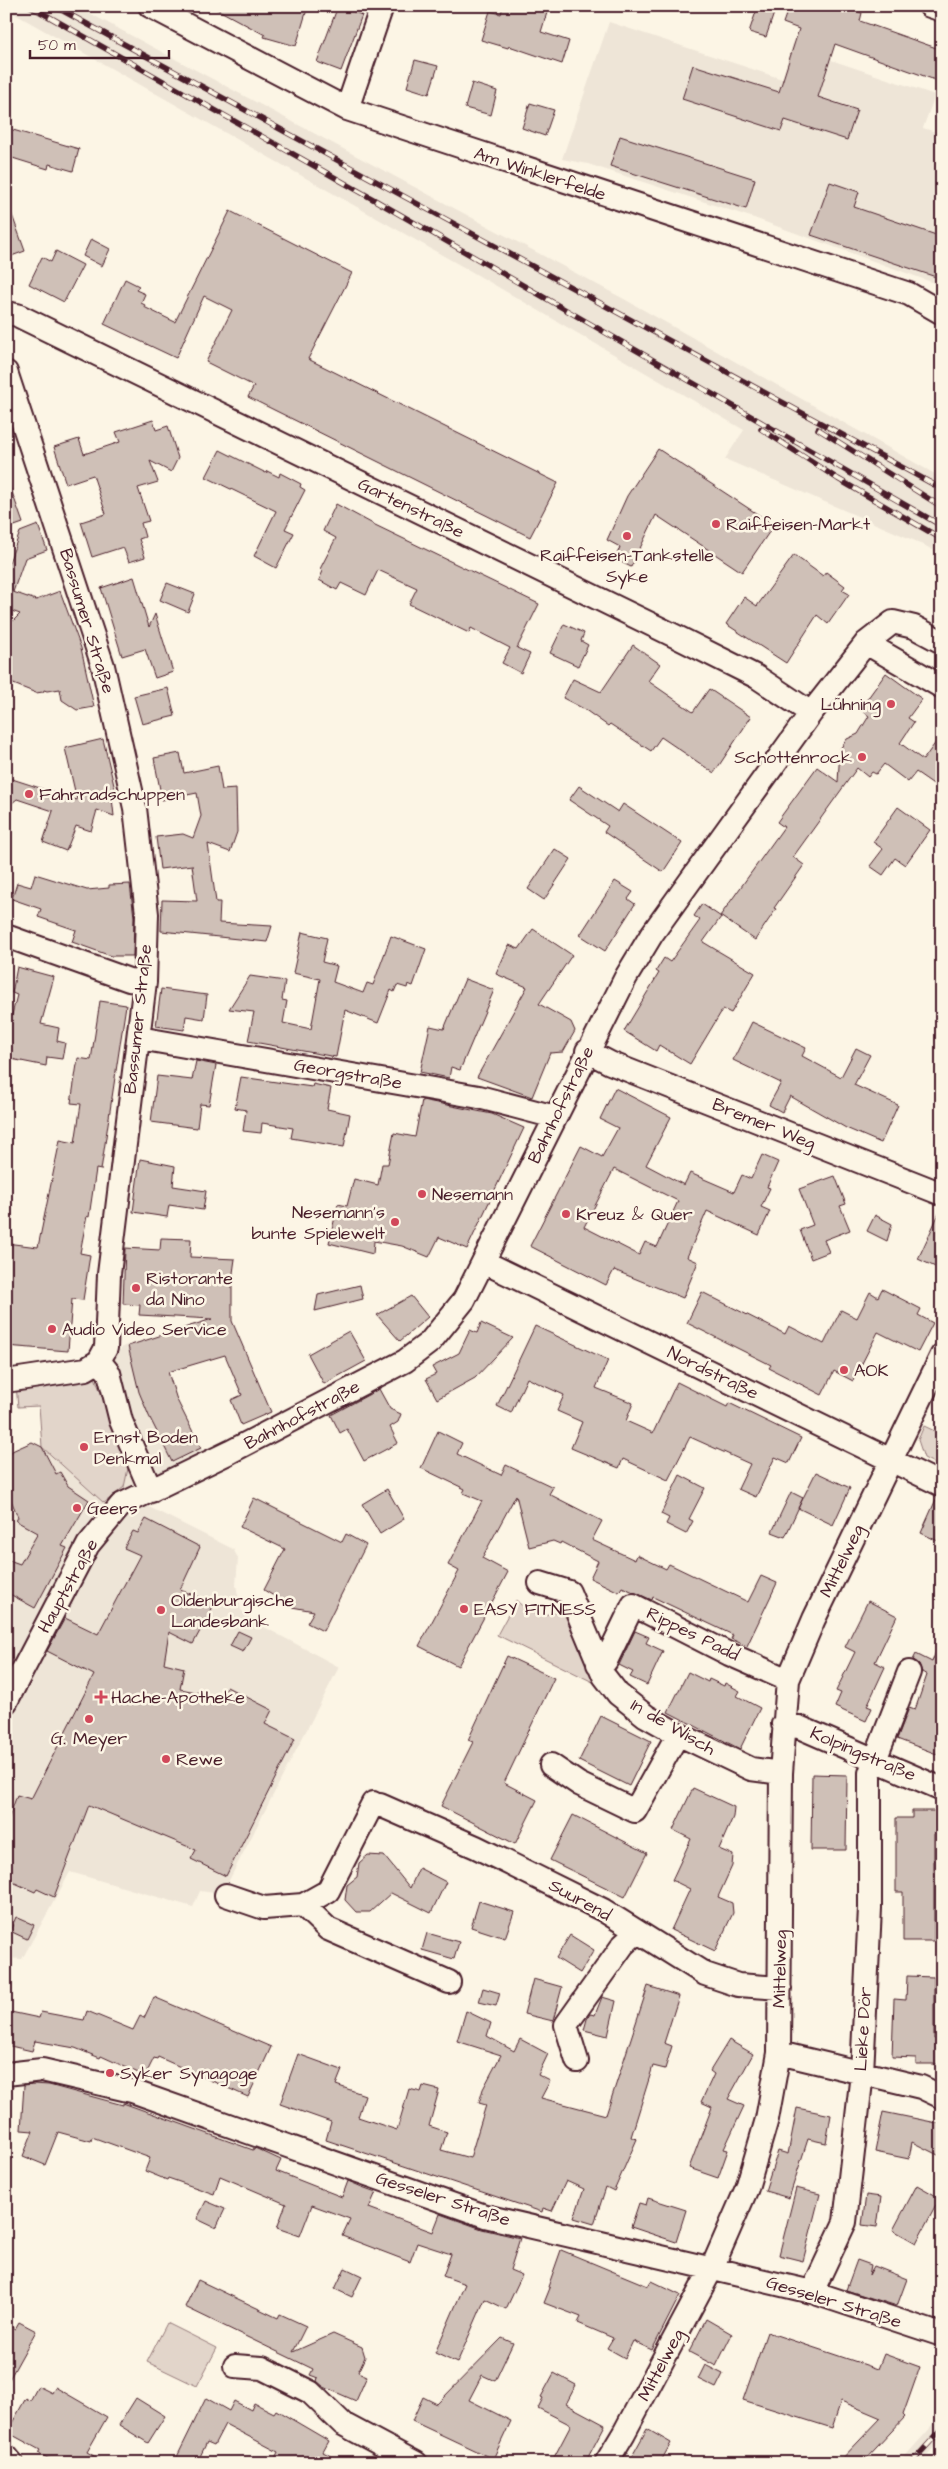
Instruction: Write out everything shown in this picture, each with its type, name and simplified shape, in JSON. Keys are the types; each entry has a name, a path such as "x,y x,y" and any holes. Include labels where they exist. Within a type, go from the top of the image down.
{"street":[{"name":"Am Winklerfelde","path":"150,6 346,109 910,294 942,313"},
{"path":"346,109 382,6"},
{"path":"930,6 942,10"},
{"name":"Gartenstraße","path":"6,313 26,320 677,637 757,677 811,713"},
{"name":"Bassumer Straße","path":"7,379 103,666 135,808 147,914 145,982 109,1274 106,1348 99,1361"},
{"name":"Bahnhofstraße","path":"151,1491 405,1360 430,1342 464,1300 587,1051 626,977 652,934 811,713 866,643 893,622 914,627 942,642"},
{"path":"866,643 942,687"},
{"path":"6,936 129,980 145,982"},
{"name":"Georgstraße","path":"139,1038 479,1097 555,1117"},
{"name":"Bremer Weg","path":"587,1051 610,1063 942,1194"},
{"name":"Nordstraße","path":"484,1262 942,1484"},
{"name":"Mittelweg","path":"606,2463 629,2425 712,2268 747,2188 767,2118 779,2053 781,1773 788,1680 814,1619 942,1355"},
{"path":"6,1381 86,1369 99,1361 109,1373 121,1421 151,1491"},
{"name":"Hauptstraße","path":"6,1702 88,1545 121,1505 151,1491"},
{"name":"In de Wisch","path":"540,1582 569,1592 598,1664 604,1676 618,1694 646,1716 678,1734 751,1769 781,1773"},
{"name":"Rippes Padd","path":"598,1664 606,1661 633,1605 729,1654 788,1680"},
{"name":"Lieke Dör","path":"812,2292 845,2222 862,2073 870,1908 870,1773 909,1672"},
{"name":"Kolpingstraße","path":"784,1724 799,1727 942,1789"},
{"path":"551,1765 579,1784 635,1811 678,1734"},
{"name":"Suurend","path":"303,1905 328,1891 376,1804 527,1871 603,1910 636,1933 704,1974 738,1984 780,1988"},
{"path":"226,1895 264,1908 303,1905 328,1929 449,1982"},
{"path":"577,2061 566,2025 623,1945 636,1933"},
{"path":"779,2053 921,2087 942,2097"},
{"name":"Gesseler Straße","path":"6,2074 42,2070 132,2091 485,2216 812,2292 942,2335"},
{"path":"234,2366 262,2368 310,2392 343,2424 416,2463"},
{"path":"6,2456 12,2463"}],"shaded area":[{"path":"6,6 76,6 624,299 942,478 942,555 920,543 725,459 744,430 474,273 6,9"},
{"path":"609,22 782,79 793,43 832,55 831,60 935,95 923,128 942,134 942,287 754,218 588,164 562,159"},
{"path":"158,1337 177,1400 204,1453 131,1498 233,1549 238,1558 236,1585 241,1610 253,1621 339,1667 222,1894 200,1891 193,1907 70,1872 22,1959 6,1958 6,1519 15,1510 6,1488 6,1462 12,1451 32,1442 42,1447 114,1423 94,1375 124,1346"},
{"path":"94,1375 129,1464 124,1487 104,1503 42,1447 39,1406 18,1407 16,1385"},
{"path":"924,1426 939,1433 942,1429 942,1467 924,1458 918,1440"},
{"path":"516,1600 528,1610 539,1614 551,1614 567,1610 599,1685 497,1635"},
{"path":"167,2323 217,2348 197,2386 147,2362"},
{"path":"942,2415 942,2438 920,2463 899,2463"}],"building":[{"path":"211,6 308,6 296,46 264,37 265,35"},
{"path":"338,6 362,15 341,71 317,62"},
{"path":"503,6 549,6 541,32 569,41 562,64 509,46 508,48 481,40 490,11 501,14"},
{"path":"758,6 775,10 766,37 749,32"},
{"path":"789,6 843,6 862,13 860,21 942,50 942,71 938,81 835,44 818,97 857,110 847,140 785,120 781,131 682,99 693,65 779,92 799,29 783,23"},
{"path":"415,60 438,66 429,94 407,87"},
{"path":"472,83 497,91 491,115 465,108"},
{"path":"530,103 554,110 545,136 522,128"},
{"path":"6,128 79,149 73,171 49,164 48,169 6,156"},
{"path":"620,136 755,179 746,209 610,166"},
{"path":"830,182 859,192 854,207 942,237 942,279 811,235"},
{"path":"8,204 25,251 6,258 6,205"},
{"path":"230,211 352,273 308,359 558,483 530,537 248,397 254,386 206,362 232,310 204,296 176,358 104,324 125,279 139,286 136,290 145,294 141,303 145,305 144,307 175,322"},
{"path":"91,239 110,249 102,266 83,256"},
{"path":"56,251 83,265 64,302 29,284 42,257 51,262"},
{"path":"153,420 156,430 168,426 178,458 171,472 150,461 158,482 138,488 149,521 141,523 145,537 139,539 145,557 129,562 123,547 92,557 81,522 106,514 93,475 66,484 54,447 79,439 84,454 120,442 116,432"},
{"path":"658,449 774,525 742,572 656,515 631,567 615,559 620,547 607,540 627,496"},
{"path":"220,450 266,473 267,471 279,477 280,473 301,484 300,487 305,490 285,529 294,533 276,568 254,556 276,511 206,477"},
{"path":"8,481 23,523 6,529 6,482"},
{"path":"336,504 373,524 539,604 517,648 530,654 521,673 502,663 510,648 471,628 469,633 409,604 417,588 378,570 366,595 341,583 337,590 319,580 323,571 320,569 336,538 323,531"},
{"path":"38,525 47,550 25,558 13,592 36,600 60,591 81,648 94,707 77,710 62,700 60,689 44,690 43,692 36,693 6,681 6,628 20,614 6,609 6,571 20,532"},
{"path":"794,555 823,576 826,572 845,586 842,590 849,594 828,624 817,615 786,663 726,624 744,597 757,606"},
{"path":"134,577 149,627 155,614 173,672 155,678 145,649 122,656 101,588"},
{"path":"167,583 195,594 188,612 160,600"},
{"path":"564,624 584,633 581,641 588,645 578,666 550,653"},
{"path":"633,645 660,664 648,681 693,712 709,689 751,717 714,773 661,737 651,751 610,724 608,726 584,709 563,698 573,679 601,692"},
{"path":"886,673 922,699 908,718 914,722 900,743 923,760 942,734 942,790 916,772 908,782 884,764 876,774 872,772 868,777 857,768 793,857 804,865 774,908 776,909 755,940 720,916 784,827 777,822 817,767 838,782 840,749 847,739 858,734 869,716 860,709"},
{"path":"168,688 175,716 142,724 134,696"},
{"path":"103,739 117,798 112,798 114,816 97,810 91,831 76,826 66,851 43,842 53,811 17,799 6,808 6,777 77,800 65,748"},
{"path":"180,753 184,773 218,766 222,790 236,789 237,832 230,852 208,844 216,902 220,902 219,923 272,926 267,942 161,931 162,900 197,901 192,865 160,869 156,837 183,834 193,838 201,816 197,793 162,800 154,758"},
{"path":"579,786 618,812 623,804 682,843 663,872 604,832 608,826 569,800"},
{"path":"898,807 930,830 905,865 895,858 883,875 870,866 883,849 873,842"},
{"path":"555,849 571,859 544,900 528,889"},
{"path":"35,874 87,890 109,888 109,885 130,884 134,917 133,956 111,956 72,942 76,930 38,917 41,909 12,899 17,883 31,887"},
{"path":"615,881 633,892 628,899 635,904 605,951 580,935"},
{"path":"702,904 721,917 703,942 755,973 731,1013 723,1009 690,1064 659,1045 656,1051 624,1031 659,973 656,971 664,958 670,962 700,920 694,916"},
{"path":"533,929 572,955 539,1004 571,1022 575,1031 563,1052 550,1053 532,1097 477,1077 527,987 496,974 509,945 519,949"},
{"path":"302,932 327,938 322,962 337,966 333,982 363,993 367,983 373,985 391,936 426,949 413,986 408,984 407,988 397,985 394,992 391,990 378,1023 345,1010 336,1057 248,1041 254,1012 229,1009 250,976 285,981 282,1000 287,1001 283,1023 311,1029 320,979 293,973"},
{"path":"17,967 54,977 41,1024 59,1028 57,1041 65,1043 62,1059 47,1057 46,1066 6,1058 6,1038 17,995 12,993"},
{"path":"465,979 494,990 460,1070 451,1067 449,1078 420,1072 430,1026 444,1029"},
{"path":"161,989 207,995 204,1019 186,1016 184,1030 156,1026"},
{"path":"100,1001 126,1005 101,1170 96,1169 89,1217 87,1216 80,1253 90,1255 83,1300 72,1299 68,1351 6,1346 6,1243 38,1247 60,1140 75,1143 81,1104 71,1103 78,1058 91,1060"},
{"path":"752,1022 806,1048 802,1056 841,1077 856,1048 870,1055 854,1085 898,1105 881,1143 846,1128 790,1096 782,1112 769,1105 781,1083 733,1060"},
{"path":"196,1061 216,1065 209,1105 200,1104 197,1128 151,1122 157,1076 192,1080"},
{"path":"241,1077 312,1087 313,1084 331,1088 327,1109 350,1114 344,1147 291,1138 293,1128 262,1123 261,1133 243,1131 246,1110 235,1108"},
{"path":"615,1088 671,1117 646,1165 684,1185 690,1173 734,1192 742,1175 751,1179 762,1155 778,1162 767,1187 770,1188 761,1207 770,1211 759,1235 707,1211 687,1257 698,1262 683,1298 614,1270 606,1285 530,1246 581,1146 602,1157 618,1128 600,1119","holes":["614,1169 678,1201 657,1247 645,1242 639,1255 584,1227"]},
{"name":"Nesemann","path":"422,1100 492,1114 524,1128 467,1249 439,1237 429,1257 402,1246 374,1241 373,1254 329,1243 338,1204 347,1206 354,1179 378,1185 382,1164 388,1164 394,1133 415,1137"},
{"path":"140,1159 175,1166 173,1186 206,1191 203,1210 169,1205 167,1217 133,1212"},
{"path":"835,1176 846,1204 840,1206 850,1230 824,1240 829,1252 811,1259 800,1230 813,1225 799,1189"},
{"path":"942,1207 942,1270 918,1259"},
{"path":"875,1215 892,1224 887,1241 867,1231"},
{"path":"161,1238 191,1239 190,1257 235,1259 232,1280 232,1321 271,1412 241,1425 231,1400 242,1395 225,1355 168,1372 177,1400 201,1448 172,1462 139,1392 128,1346 212,1319 139,1315 140,1305 123,1304 125,1248 160,1250"},
{"path":"360,1285 363,1299 315,1311 318,1295"},
{"path":"882,1289 921,1309 918,1315 933,1323 918,1352 878,1332 853,1381 834,1371 822,1395 769,1368 771,1365 687,1323 702,1292 785,1334 789,1326 824,1344 841,1310 857,1318 870,1292 878,1297"},
{"path":"411,1296 428,1317 400,1341 377,1315"},
{"path":"481,1323 513,1338 475,1378 437,1399 426,1379 436,1374 432,1367 459,1353 470,1330 477,1333"},
{"path":"535,1326 608,1360 596,1388 633,1403 626,1421 653,1433 677,1382 727,1407 729,1403 801,1438 789,1463 775,1457 756,1497 738,1489 750,1464 690,1437 668,1480 623,1459 619,1468 571,1448 582,1422 557,1411 564,1395 527,1378 511,1413 497,1406"},
{"path":"349,1331 366,1361 324,1384 308,1354"},
{"path":"379,1389 390,1409 401,1414 398,1422 390,1427 398,1443 364,1461 347,1429 340,1433 331,1415"},
{"path":"438,1431 462,1443 457,1454 501,1475 506,1465 553,1487 549,1494 602,1521 592,1540 635,1560 637,1555 666,1569 669,1564 748,1602 761,1576 777,1583 747,1646 731,1639 733,1635 653,1597 652,1600 622,1587 619,1592 590,1578 598,1561 561,1542 560,1544 553,1541 529,1547 516,1495 482,1558 508,1572 458,1666 419,1646 459,1571 448,1565 482,1501 463,1493 465,1489 421,1468"},
{"path":"32,1442 42,1447 56,1474 60,1472 68,1486 89,1500 62,1546 67,1548 35,1608 6,1592 6,1559 20,1564 38,1533 16,1521 18,1517 6,1488 6,1462 12,1451"},
{"path":"816,1472 850,1488 833,1525 798,1508"},
{"path":"680,1475 705,1488 689,1519 693,1521 686,1534 666,1524 669,1518 661,1514"},
{"path":"387,1489 404,1519 380,1534 362,1504"},
{"path":"791,1492 803,1498 785,1537 772,1532"},
{"path":"937,1497 942,1498 942,1543 921,1533"},
{"path":"254,1498 342,1542 346,1534 366,1545 323,1631 307,1623 314,1611 292,1607 264,1590 285,1549 240,1527"},
{"path":"146,1519 200,1547 180,1590 215,1603 193,1644 169,1632 164,1663 184,1668 180,1689 202,1693 219,1701 227,1687 272,1710 265,1724 295,1739 226,1876 191,1859 196,1850 89,1805 54,1897 37,1889 35,1892 6,1879 6,1826 17,1795 31,1799 94,1675 47,1651 65,1618 98,1634 140,1555 124,1548 133,1531 138,1533"},
{"path":"868,1601 897,1616 875,1662 885,1667 867,1706 872,1708 866,1721 835,1707 841,1693 836,1691 855,1652 845,1647"},
{"path":"238,1631 251,1637 243,1652 230,1646"},
{"path":"635,1631 649,1637 646,1643 663,1651 647,1685 630,1677 633,1672 619,1665"},
{"path":"940,1641 942,1641 942,1756 897,1739 909,1708 915,1710 927,1675 922,1672 919,1664 913,1660 916,1654 932,1662"},
{"path":"507,1656 554,1678 504,1783 537,1800 515,1844 441,1806 473,1742 468,1740"},
{"path":"688,1672 708,1682 709,1679 724,1686 725,1683 740,1691 737,1696 760,1708 740,1749 668,1712"},
{"path":"601,1716 651,1741 629,1786 579,1761"},
{"path":"812,1774 847,1775 846,1850 811,1850"},
{"path":"693,1788 734,1807 733,1817 719,1849 733,1855 732,1866 718,1897 732,1903 733,1913 715,1951 671,1930 690,1889 672,1880 691,1839 673,1830"},
{"path":"912,1811 938,1811 938,1832 934,1832 934,1941 903,1941 903,1892 896,1892 896,1818 912,1818"},
{"path":"573,1815 647,1853 625,1897 550,1860"},
{"path":"368,1855 384,1856 410,1888 419,1868 446,1882 431,1913 391,1893 370,1912 356,1912 345,1900 347,1885 357,1877 359,1863"},
{"path":"479,1901 514,1912 505,1938 471,1927"},
{"path":"16,1917 34,1925 27,1939 10,1931"},
{"path":"427,1933 459,1942 454,1959 422,1950"},
{"path":"570,1935 594,1950 580,1973 556,1958"},
{"path":"907,1976 934,1977 934,2039 941,2039 940,2064 916,2064 916,2058 892,2057 894,1999 906,2000"},
{"path":"533,1979 562,1987 553,2021 524,2014"},
{"path":"648,1986 679,1996 664,2043 672,2046 665,2069 653,2066 631,2137 637,2139 614,2191 606,2187 594,2224 574,2218 584,2189 566,2181 552,2211 543,2208 542,2212 326,2140 331,2122 280,2104 298,2054 342,2070 336,2085 365,2095 358,2117 397,2130 409,2089 421,2092 423,2086 439,2090 429,2126 447,2132 441,2150 470,2158 486,2105 479,2103 483,2089 501,2055 457,2041 466,2011 491,2023 487,2036 514,2051 520,2039 548,2054 538,2075 550,2081 541,2098 606,2115"},
{"path":"483,1988 500,1993 496,2006 479,2002"},
{"path":"154,1997 271,2047 248,2097 158,2057 157,2059 154,2058 145,2076 101,2056 100,2058 75,2048 35,2041 32,2051 6,2045 6,2011 39,2018 41,2012 84,2020 87,2011 133,2030 140,2016 144,2018"},
{"path":"602,1997 616,2001 608,2036 584,2030 587,2019 590,2014 595,2015"},
{"path":"729,2040 753,2054 728,2099 744,2106 724,2149 728,2150 718,2178 689,2168 712,2107 701,2102 714,2074 710,2071"},
{"path":"24,2085 49,2085 123,2105 123,2103 253,2150 254,2148 257,2149 281,2160 276,2171 342,2197 348,2181 376,2192 369,2208 433,2232 440,2214 482,2229 520,2238 510,2270 522,2275 506,2309 485,2299 457,2363 435,2353 465,2284 443,2276 451,2254 417,2243 410,2262 342,2236 350,2219 312,2205 300,2236 277,2228 286,2204 220,2176 214,2194 168,2178 167,2180 145,2171 150,2158 92,2137 91,2141 58,2132 45,2165 23,2156 33,2131 21,2130"},
{"path":"797,2108 831,2115 826,2143 808,2139 789,2198 765,2191 778,2151 788,2154"},
{"path":"883,2112 942,2124 942,2157 912,2142 909,2159 875,2152"},
{"path":"917,2185 940,2198 916,2243 893,2230"},
{"path":"796,2188 820,2194 803,2261 779,2255"},
{"path":"866,2195 881,2197 877,2227 862,2225"},
{"path":"648,2198 686,2210 676,2242 631,2227 639,2203 646,2205"},
{"path":"206,2201 225,2209 216,2228 197,2219"},
{"path":"561,2250 648,2286 651,2281 680,2295 652,2350 633,2341 625,2358 607,2348 613,2338 578,2323 581,2317 544,2303"},
{"path":"857,2260 871,2265 869,2275 874,2266 907,2279 897,2306 846,2290"},
{"path":"345,2268 362,2276 352,2297 335,2289"},
{"path":"198,2280 278,2318 280,2314 306,2326 293,2352 333,2334 362,2347 365,2357 358,2372 367,2376 356,2401 324,2387 317,2381 318,2378 310,2375 313,2369 185,2307"},
{"path":"706,2319 732,2334 716,2366 689,2352"},
{"path":"19,2322 36,2331 6,2385 6,2324 15,2329"},
{"path":"767,2332 878,2369 884,2354 920,2367 903,2415 905,2417 862,2463 838,2463 881,2418 841,2401 832,2428 743,2400"},
{"path":"502,2338 513,2343 495,2381 482,2375 469,2400 511,2421 493,2459 412,2421 423,2397 437,2404"},
{"path":"705,2365 723,2374 716,2388 698,2379"},
{"path":"554,2373 576,2385 566,2404 605,2425 585,2463 551,2463 571,2425 538,2408 543,2398 541,2397"},
{"path":"38,2386 52,2393 55,2387 107,2417 87,2452 106,2463 57,2463 38,2453 40,2450 7,2432 26,2398 30,2401"},
{"path":"136,2398 165,2416 148,2443 119,2425"},
{"path":"206,2398 229,2411 234,2401 251,2410 254,2403 274,2413 276,2410 329,2441 323,2452 344,2463 283,2463 275,2458 278,2452 225,2424 214,2445 207,2442 197,2463 174,2463"},
{"path":"647,2429 671,2443 660,2463 640,2463 631,2458"}],"railway":[{"path":"30,6 373,199 942,526"},
{"path":"54,6 942,489"},
{"path":"761,429 838,479 942,539"},
{"path":"818,429 942,507"},
{"path":"911,2463 942,2429"}],"place":[{"name":"Raiffeisen-Markt","path":"716,524"},
{"name":"Raiffeisen-Tankstelle Syke","path":"627,536"},
{"name":"Lühning","path":"891,704"},
{"name":"Schottenrock","path":"862,757"},
{"name":"Fahrradschuppen","path":"29,794"},
{"name":"Nesemann","path":"422,1194"},
{"name":"Kreuz & Quer","path":"566,1214"},
{"name":"Nesemann's bunte Spielewelt","path":"395,1222"},
{"name":"Ristorante da Nino","path":"136,1288"},
{"name":"Audio Video Service","path":"52,1329"},
{"name":"AOK","path":"844,1370"},
{"name":"Ernst Boden Denkmal","path":"84,1447"},
{"name":"Geers","path":"77,1508"},
{"name":"EASY FITNESS","path":"464,1609"},
{"name":"Oldenburgische Landesbank","path":"161,1610"},
{"name":"Hache-Apotheke","path":"101,1697"},
{"name":"G. Meyer","path":"89,1719"},
{"name":"Rewe","path":"166,1759"},
{"name":"Syker Synagoge","path":"110,2073"}]}
